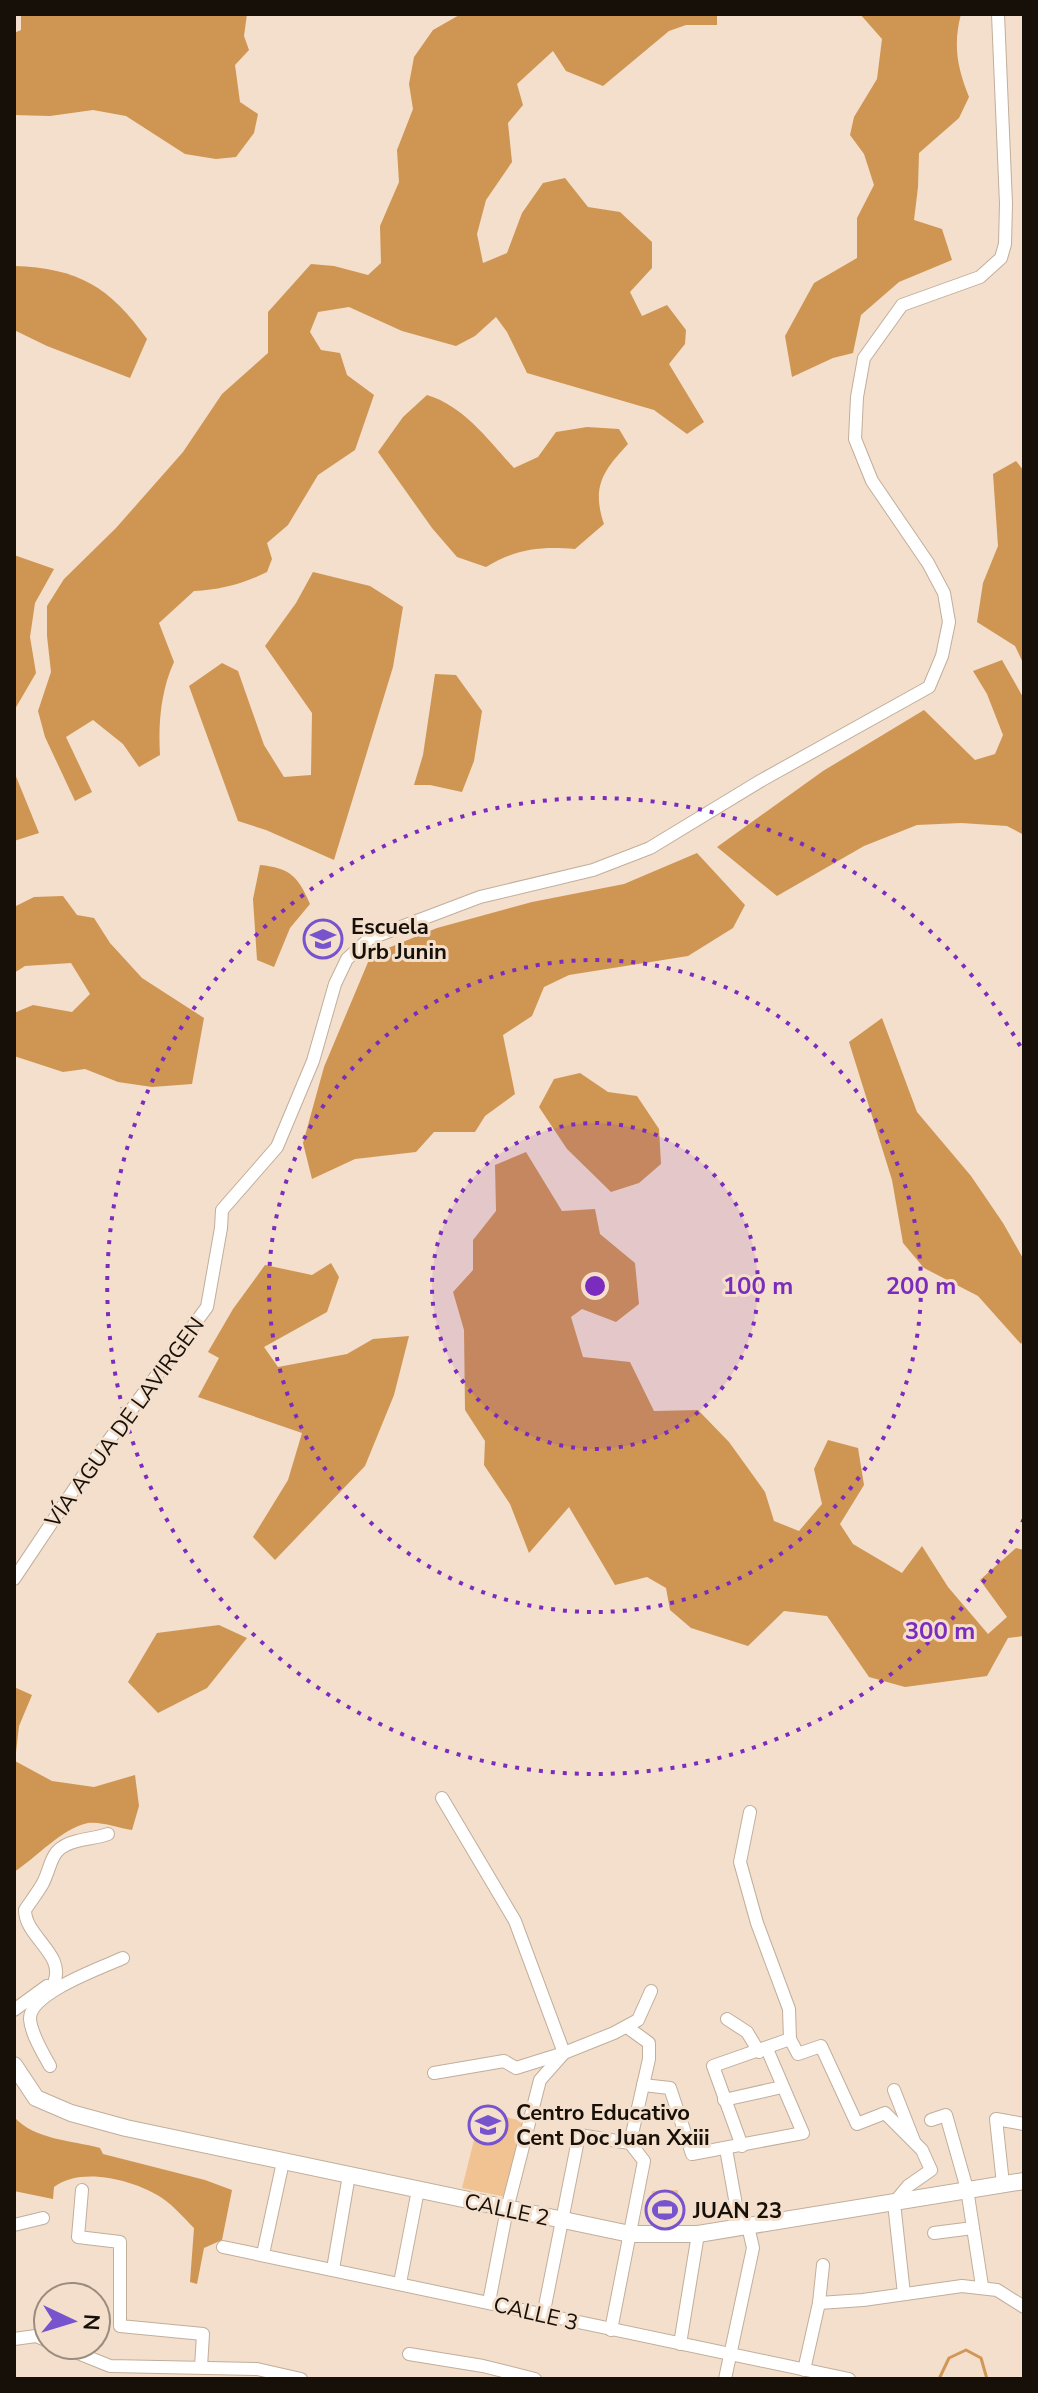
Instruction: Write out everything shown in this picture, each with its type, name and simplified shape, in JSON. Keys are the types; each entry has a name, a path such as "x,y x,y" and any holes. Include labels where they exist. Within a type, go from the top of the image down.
{"street":[{"name":"VÍA AGUA DE LAVIRGEN","path":"14,1579 87,1470 207,1307 222,1210 277,1147 313,1061 335,984 347,959 369,939 480,897 593,870 650,848 762,780 929,687 942,656 949,622 944,593 928,563 872,481 855,439 857,397 864,358 902,305 980,277 1001,258 1005,244 1006,204 998,14"},
{"path":"442,1798 515,1921 564,2053"},
{"path":"750,1812 740,1862 757,1923 789,2009 790,2039 798,2054 821,2046 857,2124 885,2113 922,2150 931,2170 908,2186 894,2203 904,2294"},
{"path":"60,1983 51,1955 28,1922 25,1910 45,1880 50,1859 59,1849 108,1834"},
{"path":"14,2010 60,1983 123,1958"},
{"path":"50,2066 30,2022 30,2015 39,2001 60,1983"},
{"path":"434,2073 504,2061 516,2068 564,2053 638,2020 651,1991"},
{"path":"643,2085 670,2088 692,2154 803,2133 763,2050 747,2032 727,2019"},
{"path":"627,2027 649,2043 649,2059 630,2143"},
{"path":"742,2146 713,2066 790,2039"},
{"path":"489,2302 507,2209 540,2080 564,2053"},
{"name":"CALLE 2","path":"14,2065 36,2098 71,2113 283,2162 630,2234 698,2234 967,2189 1023,2184"},
{"path":"724,2100 782,2087"},
{"path":"894,2090 915,2144"},
{"path":"931,2120 946,2115 967,2189 982,2286"},
{"path":"1003,2184 996,2119 1024,2124"},
{"path":"543,2316 579,2135 630,2143 644,2161 611,2330"},
{"path":"725,2379 753,2248 744,2226 726,2149"},
{"path":"263,2254 283,2162"},
{"path":"333,2269 349,2175"},
{"path":"82,2190 78,2237 120,2242 120,2326 203,2334 201,2367"},
{"path":"400,2283 418,2190"},
{"path":"14,2225 43,2218"},
{"path":"934,2233 973,2228"},
{"path":"680,2344 698,2234"},
{"name":"CALLE 3","path":"223,2247 811,2374 849,2379"},
{"path":"811,2374 823,2265"},
{"path":"819,2303 982,2286 997,2290 1024,2307"},
{"path":"409,2354 481,2373 535,2379"},
{"path":"87,2361 108,2373 201,2367 257,2369 301,2379"}],"shaded area":[{"path":"21,14 247,14 244,36 249,50 235,65 240,102 258,114 254,133 236,157 216,159 185,154 126,116 93,110 50,116 14,115 14,33 21,30"},
{"path":"461,14 717,14 717,25 686,25 669,31 603,86 566,71 553,51 517,84 523,105 508,123 512,162 486,200 477,234 483,263 507,253 522,213 543,183 565,178 588,207 620,212 652,242 652,268 630,292 642,316 667,305 686,330 685,344 669,364 704,422 687,434 654,410 527,373 496,317 475,336 456,346 402,331 349,307 318,312 310,332 321,350 340,353 347,375 374,395 355,450 318,475 288,525 267,543 272,559 267,572 231,586 194,591 159,623 174,662 161,707 160,755 139,767 123,744 93,720 66,737 92,792 75,801 45,737 38,711 51,672 47,606 64,579 116,528 183,452 222,394 268,353 268,312 311,264 368,275 381,263 380,226 399,182 397,150 413,109 409,84 414,57 433,30"},
{"path":"860,14 961,14 957,36 958,56 969,97 959,118 919,153 914,220 942,229 952,260 899,282 861,315 853,353 833,358 792,377 785,336 814,283 857,258 857,218 874,185 864,154 850,135 854,117 877,79 882,39"},
{"path":"14,266 74,276 91,284 120,306 147,339 130,378 14,330"},
{"path":"427,395 464,416 514,468 538,457 556,432 587,427 619,429 628,444 612,462 602,480 599,499 604,524 575,549 529,550 486,567 457,557 432,528 378,452 403,417"},
{"path":"1016,461 1024,471 1024,665 1015,646 977,622 983,583 998,546 993,474"},
{"path":"14,555 54,569 35,603 30,637 36,673 15,709"},
{"path":"313,572 370,586 403,607 393,667 334,860 238,821 189,686 222,663 238,671 264,745 284,777 311,775 312,713 265,646 296,603"},
{"path":"1002,660 1024,699 1024,835 1007,826 961,823 917,825 864,846 777,896 717,847 823,771 924,710 975,760 995,754 1003,735 987,694 973,671"},
{"path":"435,674 456,675 482,711 474,761 462,792 414,785 423,755"},
{"path":"14,775 39,833 14,841"},
{"path":"697,853 745,905 733,928 688,956 569,975 544,987 532,1016 503,1035 515,1094 485,1116 475,1132 434,1132 416,1152 355,1159 312,1179 303,1143 324,1067 371,955 437,928 532,902 624,884"},
{"path":"260,865 279,868 292,875 310,904 290,928 274,967 257,960 253,899"},
{"path":"63,896 77,915 94,918 110,943 142,978 204,1018 192,1084 152,1087 118,1082 85,1069 63,1072 14,1056 14,1013 33,1005 72,1012 90,994 71,963 25,966 14,973 14,907 34,897"},
{"path":"882,1018 917,1112 971,1176 1024,1260 1024,1339 1021,1344 978,1296 924,1268 903,1243 892,1180 849,1042"},
{"path":"580,1073 608,1092 637,1096 659,1129 661,1164 639,1183 611,1192 567,1149 539,1107 554,1079"},
{"path":"526,1152 562,1211 595,1209 600,1234 635,1263 639,1304 616,1322 582,1309 571,1317 583,1357 630,1362 654,1411 698,1410 729,1442 765,1492 774,1521 799,1531 822,1504 814,1469 828,1440 858,1448 864,1485 840,1524 853,1544 902,1573 922,1546 948,1587 988,1634 1007,1617 980,1580 1016,1548 1024,1550 1024,1636 1008,1638 987,1676 905,1687 869,1677 827,1616 784,1611 748,1646 691,1628 670,1610 666,1588 647,1577 615,1585 569,1507 529,1553 510,1504 484,1465 485,1441 465,1410 464,1330 453,1292 473,1270 473,1240 496,1211 495,1165"},
{"path":"331,1263 339,1277 327,1312 264,1347 278,1367 347,1354 373,1339 409,1336 394,1395 365,1466 275,1560 253,1537 288,1480 302,1433 198,1397 219,1358 208,1352 233,1309 265,1265 312,1275"},
{"path":"219,1625 247,1638 207,1688 158,1713 128,1682 157,1633"},
{"path":"14,1687 32,1695 19,1726 15,1761 52,1781 94,1787 135,1775 139,1806 132,1830 98,1823 78,1826 14,1872"},
{"path":"481,2112 524,2121 506,2197 462,2188"},
{"path":"14,2117 43,2135 100,2148 103,2154 232,2190 222,2240 204,2248 197,2284 190,2282 194,2228 170,2204 151,2191 108,2178 78,2177 54,2187 53,2199 14,2191"},
{"name":"JUAN 23","path":"678,2190 678,2229 651,2230 652,2191"}],"waterway":[{"path":"939,2379 949,2358 966,2350 981,2358 987,2379"}],"place":[{"name":"Escuela Urb Junin","path":"323,939"},
{"name":"Centro Educativo Cent Doc Juan Xxiii","path":"488,2125"},
{"name":"JUAN 23","path":"665,2210"}]}
